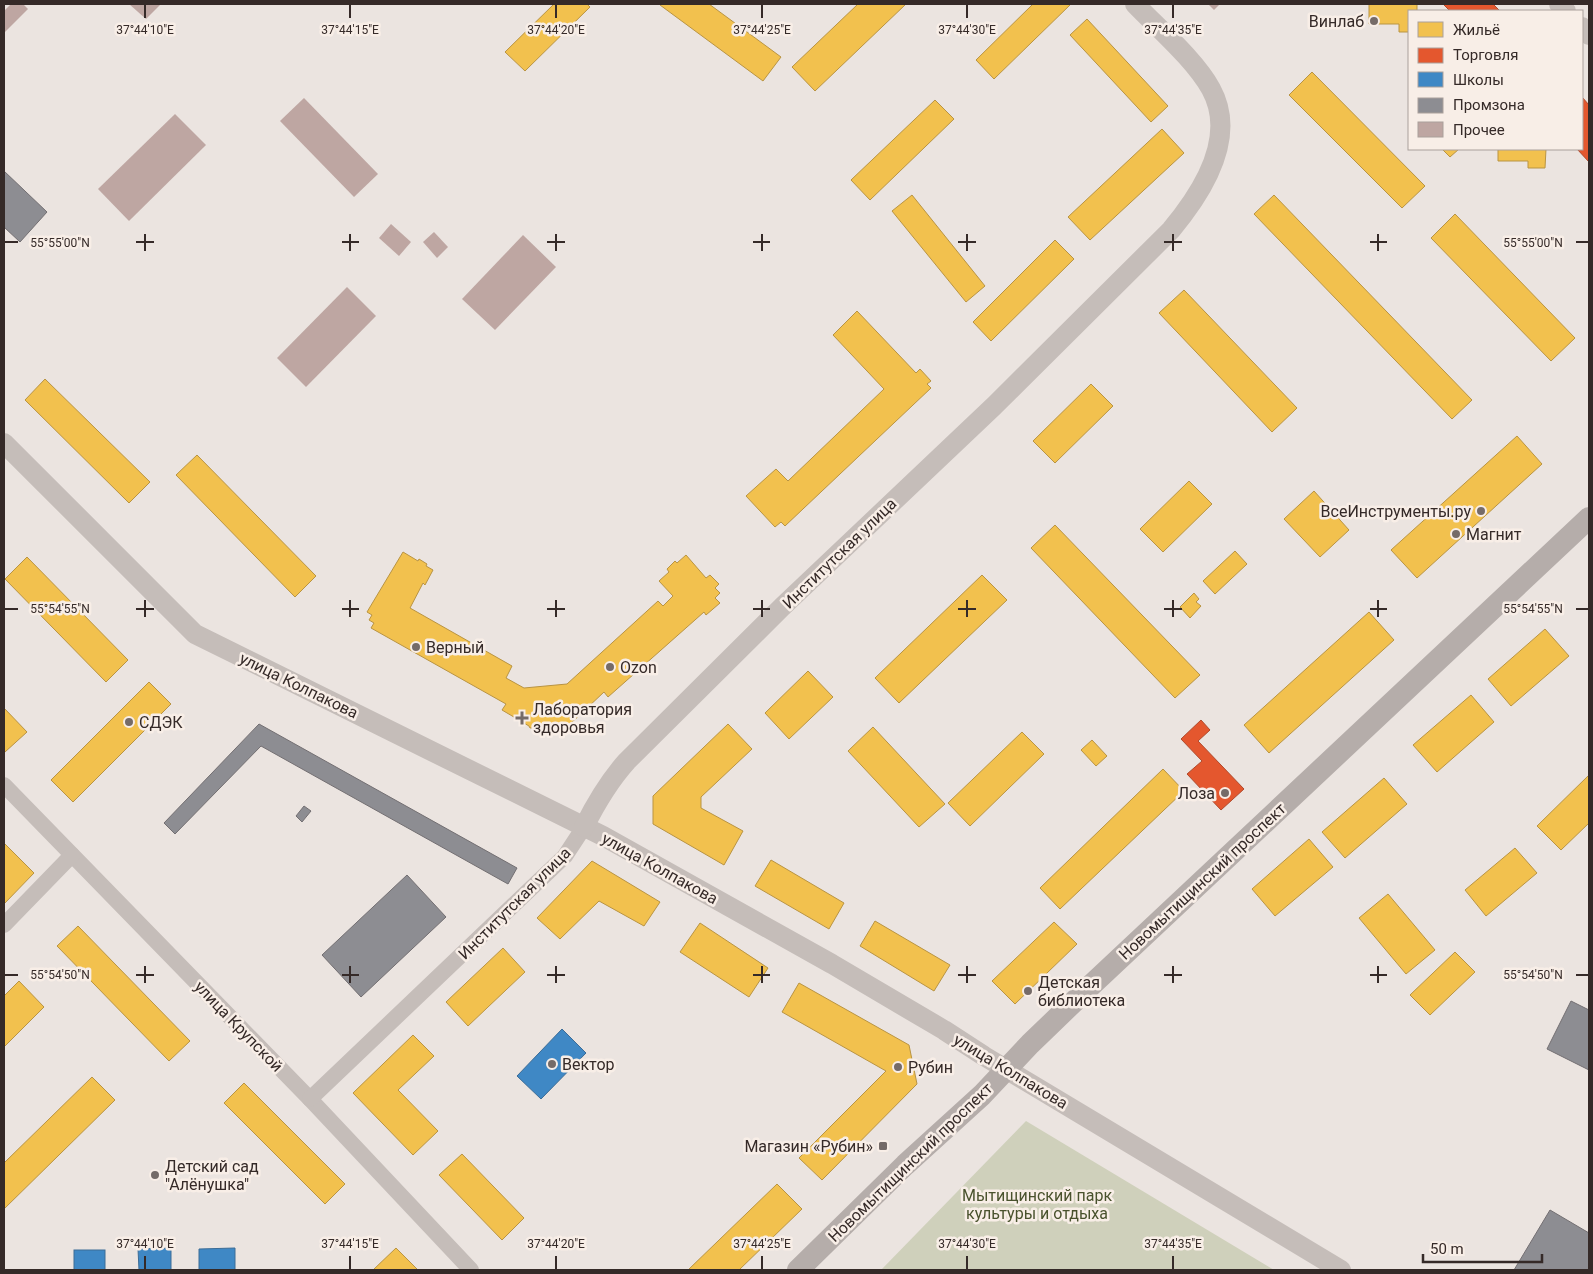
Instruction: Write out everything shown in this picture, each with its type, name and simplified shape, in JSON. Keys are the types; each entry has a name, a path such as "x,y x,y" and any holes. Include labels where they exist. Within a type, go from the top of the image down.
{"main road":[{"name":"Новомытищинский проспект","path":"798,1270 905,1165 982,1095 1078,998 1589,518"}],"street":[{"name":"Институтская улица","path":"310,1099 565,856 584,827 601,794 627,761 782,607 1000,400 1171,230 1196,197 1207,177 1218,147 1220,122 1218,107 1211,89 1203,77 1136,4"},
{"name":"улица Колпакова","path":"4,443 195,634 584,827 713,897 944,1030 1341,1270"},
{"name":"улица Крупской","path":"4,785 310,1099 471,1270"},
{"path":"4,925 72,855"}],"green space":[{"name":"Мытищинский парк культуры и отдыха","path":"1026,1121 1274,1270 881,1270"}],"building: Жильё":[{"path":"554,4 587,4 590,7 525,71 505,52"},
{"path":"661,4 709,4 781,57 763,81"},
{"path":"858,4 906,4 815,91 792,67"},
{"path":"1033,4 1071,4 994,79 976,60"},
{"path":"1369,4 1417,4 1417,10 1408,10 1408,32 1399,32 1399,24 1369,24"},
{"path":"1087,19 1168,106 1151,122 1070,35"},
{"path":"1312,72 1425,186 1402,208 1289,95"},
{"path":"935,100 954,119 870,200 851,180"},
{"path":"1162,129 1184,153 1090,240 1068,217"},
{"path":"1443,150 1458,150 1450,157"},
{"path":"1498,150 1546,150 1545,168 1528,168 1528,161 1498,161"},
{"path":"912,195 985,286 966,302 892,211"},
{"path":"1274,195 1472,400 1452,419 1254,214"},
{"path":"1455,214 1575,338 1551,361 1431,238"},
{"path":"1055,240 1074,259 991,341 973,322"},
{"path":"1184,290 1297,408 1272,432 1159,313"},
{"path":"857,311 916,373 920,369 931,381 927,384 931,388 785,526 781,522 775,527 746,496 776,469 788,481 884,389 833,335"},
{"path":"45,379 150,482 129,503 25,400"},
{"path":"1091,384 1113,406 1055,463 1033,441"},
{"path":"1517,436 1542,464 1417,578 1391,550"},
{"path":"197,455 316,576 295,597 176,475"},
{"path":"1189,481 1212,504 1163,552 1140,529"},
{"path":"1314,491 1349,530 1320,557 1284,519"},
{"path":"1055,525 1200,675 1175,698 1031,548"},
{"path":"1235,551 1247,564 1215,594 1203,581"},
{"path":"403,552 418,561 419,559 433,570 425,585 423,583 410,608 512,666 506,678 524,688 567,684 658,601 663,606 673,596 659,581 669,572 667,569 675,561 677,563 686,555 706,578 710,575 719,584 715,588 720,593 715,598 720,603 706,615 704,612 608,697 604,692 569,725 530,728 502,710 506,704 371,628 374,623 369,620 372,615 367,612"},
{"path":"27,557 128,660 106,682 5,579"},
{"path":"982,575 1007,600 899,703 875,678"},
{"path":"1194,593 1199,599 1196,602 1201,606 1190,618 1180,607"},
{"path":"1369,612 1394,640 1269,753 1244,725"},
{"path":"1545,629 1569,656 1511,706 1488,679"},
{"path":"808,671 833,697 789,739 765,713"},
{"path":"149,682 171,704 73,802 51,780"},
{"path":"1471,695 1494,722 1437,772 1413,745"},
{"path":"4,708 27,732 5,752 4,751"},
{"path":"728,724 752,749 701,797 701,808 743,831 724,865 653,824 653,796"},
{"path":"873,727 945,804 919,827 848,751"},
{"path":"1022,732 1044,754 970,826 948,803"},
{"path":"1092,740 1107,756 1096,766 1081,750"},
{"path":"1163,769 1184,791 1060,909 1040,888"},
{"path":"1589,775 1589,823 1561,850 1537,826"},
{"path":"1384,778 1407,804 1345,858 1322,832"},
{"path":"1309,839 1333,867 1275,916 1252,889"},
{"path":"4,843 34,873 4,904"},
{"path":"1515,848 1537,873 1486,916 1465,890"},
{"path":"771,860 844,903 829,929 755,886"},
{"path":"592,861 660,902 644,926 599,901 560,939 537,918"},
{"path":"1388,894 1435,950 1406,974 1359,918"},
{"path":"875,921 950,965 934,991 860,946"},
{"path":"1054,922 1077,944 1015,1004 992,981"},
{"path":"700,923 768,968 749,997 680,952"},
{"path":"78,926 190,1041 169,1061 57,946"},
{"path":"503,948 525,972 468,1026 446,1002"},
{"path":"1455,952 1475,972 1430,1015 1410,995"},
{"path":"19,981 44,1007 4,1047 4,996"},
{"path":"799,983 909,1045 917,1084 822,1180 799,1158 886,1071 782,1012"},
{"path":"413,1035 434,1056 398,1090 438,1131 413,1155 353,1093"},
{"path":"92,1077 115,1100 4,1209 4,1163"},
{"path":"244,1083 345,1184 325,1204 224,1103"},
{"path":"462,1154 524,1218 502,1240 439,1175"},
{"path":"777,1184 802,1209 739,1270 688,1270"},
{"path":"396,1248 418,1270 373,1270"}],"building: Торговля":[{"path":"1443,4 1493,4 1499,10 1449,10"},
{"path":"1583,98 1589,105 1589,162 1578,150 1583,150"},
{"path":"1201,720 1210,730 1198,741 1244,789 1221,810 1187,774 1202,761 1181,739"}],"building: Школы":[{"name":"Вектор","path":"562,1029 586,1053 541,1099 517,1076"},
{"path":"171,1248 171,1270 139,1270 138,1249"},
{"path":"235,1248 235,1270 199,1270 199,1249"},
{"path":"74,1250 105,1250 105,1270 74,1270"}],"building: Промзона":[{"path":"4,171 47,212 20,242 4,227"},
{"path":"259,724 517,868 508,884 261,746 175,834 164,823"},
{"path":"304,806 311,811 302,822 296,816"},
{"path":"407,875 446,917 361,997 322,955"},
{"path":"1571,1001 1589,1010 1589,1070 1547,1049"},
{"path":"1550,1210 1589,1233 1589,1270 1514,1270"}],"building: Прочее":[{"path":"11,4 23,4 28,9 4,33 4,11"},
{"path":"129,4 161,4 146,19"},
{"path":"1208,4 1220,4 1214,10"},
{"path":"304,98 378,174 354,197 280,121"},
{"path":"175,114 206,145 129,221 98,189"},
{"path":"391,224 411,242 399,256 379,238"},
{"path":"434,232 448,247 437,258 423,242"},
{"path":"523,235 556,267 495,330 462,299"},
{"path":"347,287 376,316 306,387 277,358"}],"place":[{"name":"Винлаб","path":"1374,21"},
{"name":"ВсеИнструменты.ру","path":"1481,511"},
{"name":"Магнит","path":"1456,534"},
{"name":"Верный","path":"416,647"},
{"name":"Ozon","path":"610,667"},
{"name":"Лаборатория здоровья","path":"522,718"},
{"name":"СДЭК","path":"129,722"},
{"name":"Лоза","path":"1225,793"},
{"name":"Детская библиотека","path":"1028,991"},
{"name":"Вектор","path":"552,1064"},
{"name":"Рубин","path":"898,1067"},
{"name":"Магазин «Рубин»","path":"883,1146"},
{"name":"Детский сад \"Алёнушка\"","path":"155,1175"}]}
